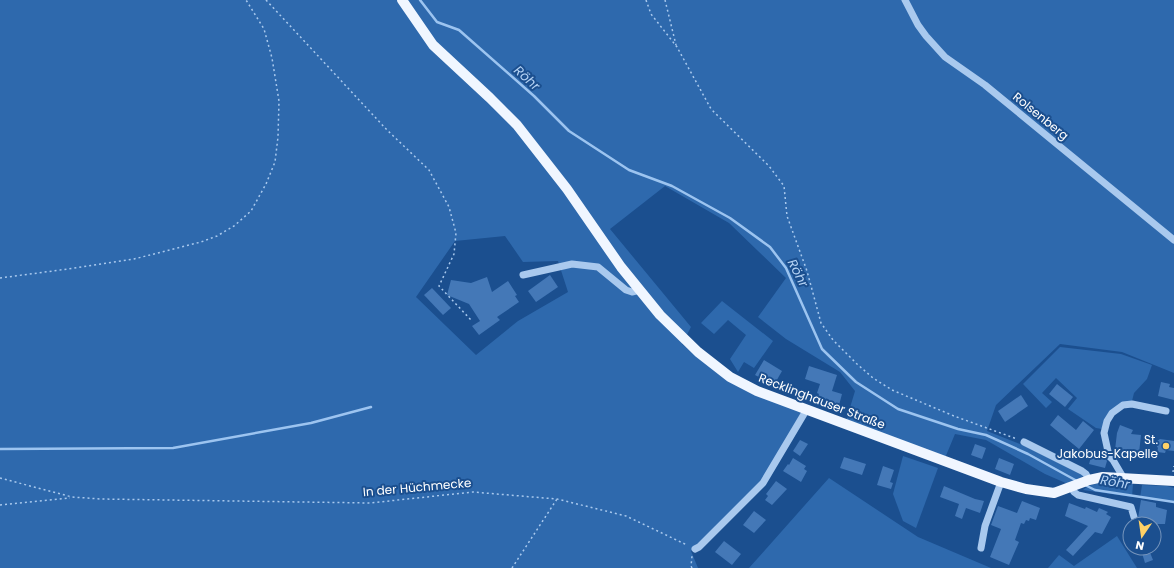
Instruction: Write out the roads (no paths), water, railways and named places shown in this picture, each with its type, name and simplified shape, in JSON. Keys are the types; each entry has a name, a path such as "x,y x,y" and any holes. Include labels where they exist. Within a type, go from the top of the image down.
{"main road":[{"name":"Recklinghauser Straße","path":"402,0 433,45 490,98 516,125 567,189 621,267 660,315 698,352 730,377 756,391 1001,482 1040,492 1054,493 1103,476 1174,481"}],"street":[{"name":"Rolsenberg","path":"906,0 918,25 945,57 986,85 1174,240"},
{"path":"523,275 572,264 598,267 626,290 632,292 640,290"},
{"path":"1123,477 1109,456 1104,433 1107,421 1112,413 1123,405 1132,404 1166,411"},
{"path":"695,549 699,547 763,483 807,410"},
{"path":"1024,442 1082,471 1086,474 1088,480"},
{"path":"981,548 985,526 1001,482"},
{"path":"1072,486 1074,492 1078,495 1131,507 1134,516"}],"waterway":[{"name":"Röhr","path":"420,0 437,22 459,30 534,96 569,131 629,170 672,186 730,218 770,247 786,268 822,349 856,382 898,409 958,429 986,435 1028,454 1077,481"},
{"path":"0,449 173,448 311,423 371,407"},
{"name":"Röhr","path":"1085,485 1095,490 1174,502"}],"place":[{"name":"St. Jakobus-Kapelle","path":"1166,446"}]}
